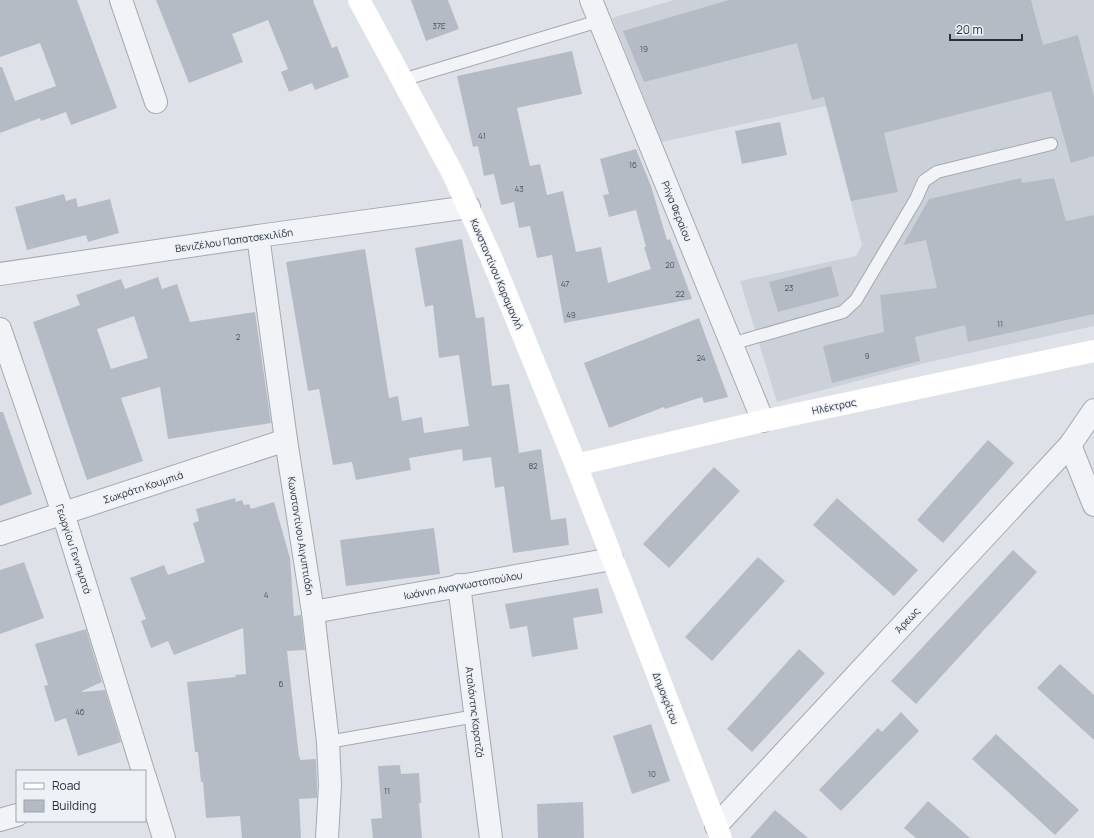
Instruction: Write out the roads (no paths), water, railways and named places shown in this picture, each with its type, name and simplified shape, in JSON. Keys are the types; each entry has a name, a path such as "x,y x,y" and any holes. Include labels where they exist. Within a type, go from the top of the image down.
{"main road":[{"name":"Κωνσταντίνου Καραμανλή","path":"359,0 469,207 576,465 612,559"},
{"name":"Ηλέκτρας","path":"576,465 763,421 1094,351"},
{"name":"Δημοκρίτου","path":"612,559 718,832"}],"street":[{"path":"121,0 156,102"},
{"name":"Ρήγα Φεραίου","path":"591,0 598,21 763,421"},
{"name":"Βενιζέλου Παπατσεχιλίδη","path":"0,274 469,207"},
{"name":"Κωνσταντίνου Αιγυπτιάδη","path":"258,236 286,440 313,612 328,742 330,785 327,838"},
{"name":"Γεωργίου Γεννηματά","path":"0,329 63,514 143,770"},
{"name":"Άρεως","path":"718,832 1070,445 1094,410"},
{"name":"Σωκράτη Κουμπιά","path":"0,534 286,440"},
{"path":"1070,445 1094,505"},
{"name":"Ιωάννη Αναγνωστοπούλου","path":"313,612 612,559"},
{"name":"Αταλάντης Καρατζά","path":"460,585 491,838"},
{"path":"146,780 164,838"},
{"path":"0,820 16,815"}],"lane":[{"path":"402,80 598,21"},
{"path":"731,344 843,312 856,300 916,199 924,181 937,172 1051,144"},
{"path":"328,742 476,716"}]}
